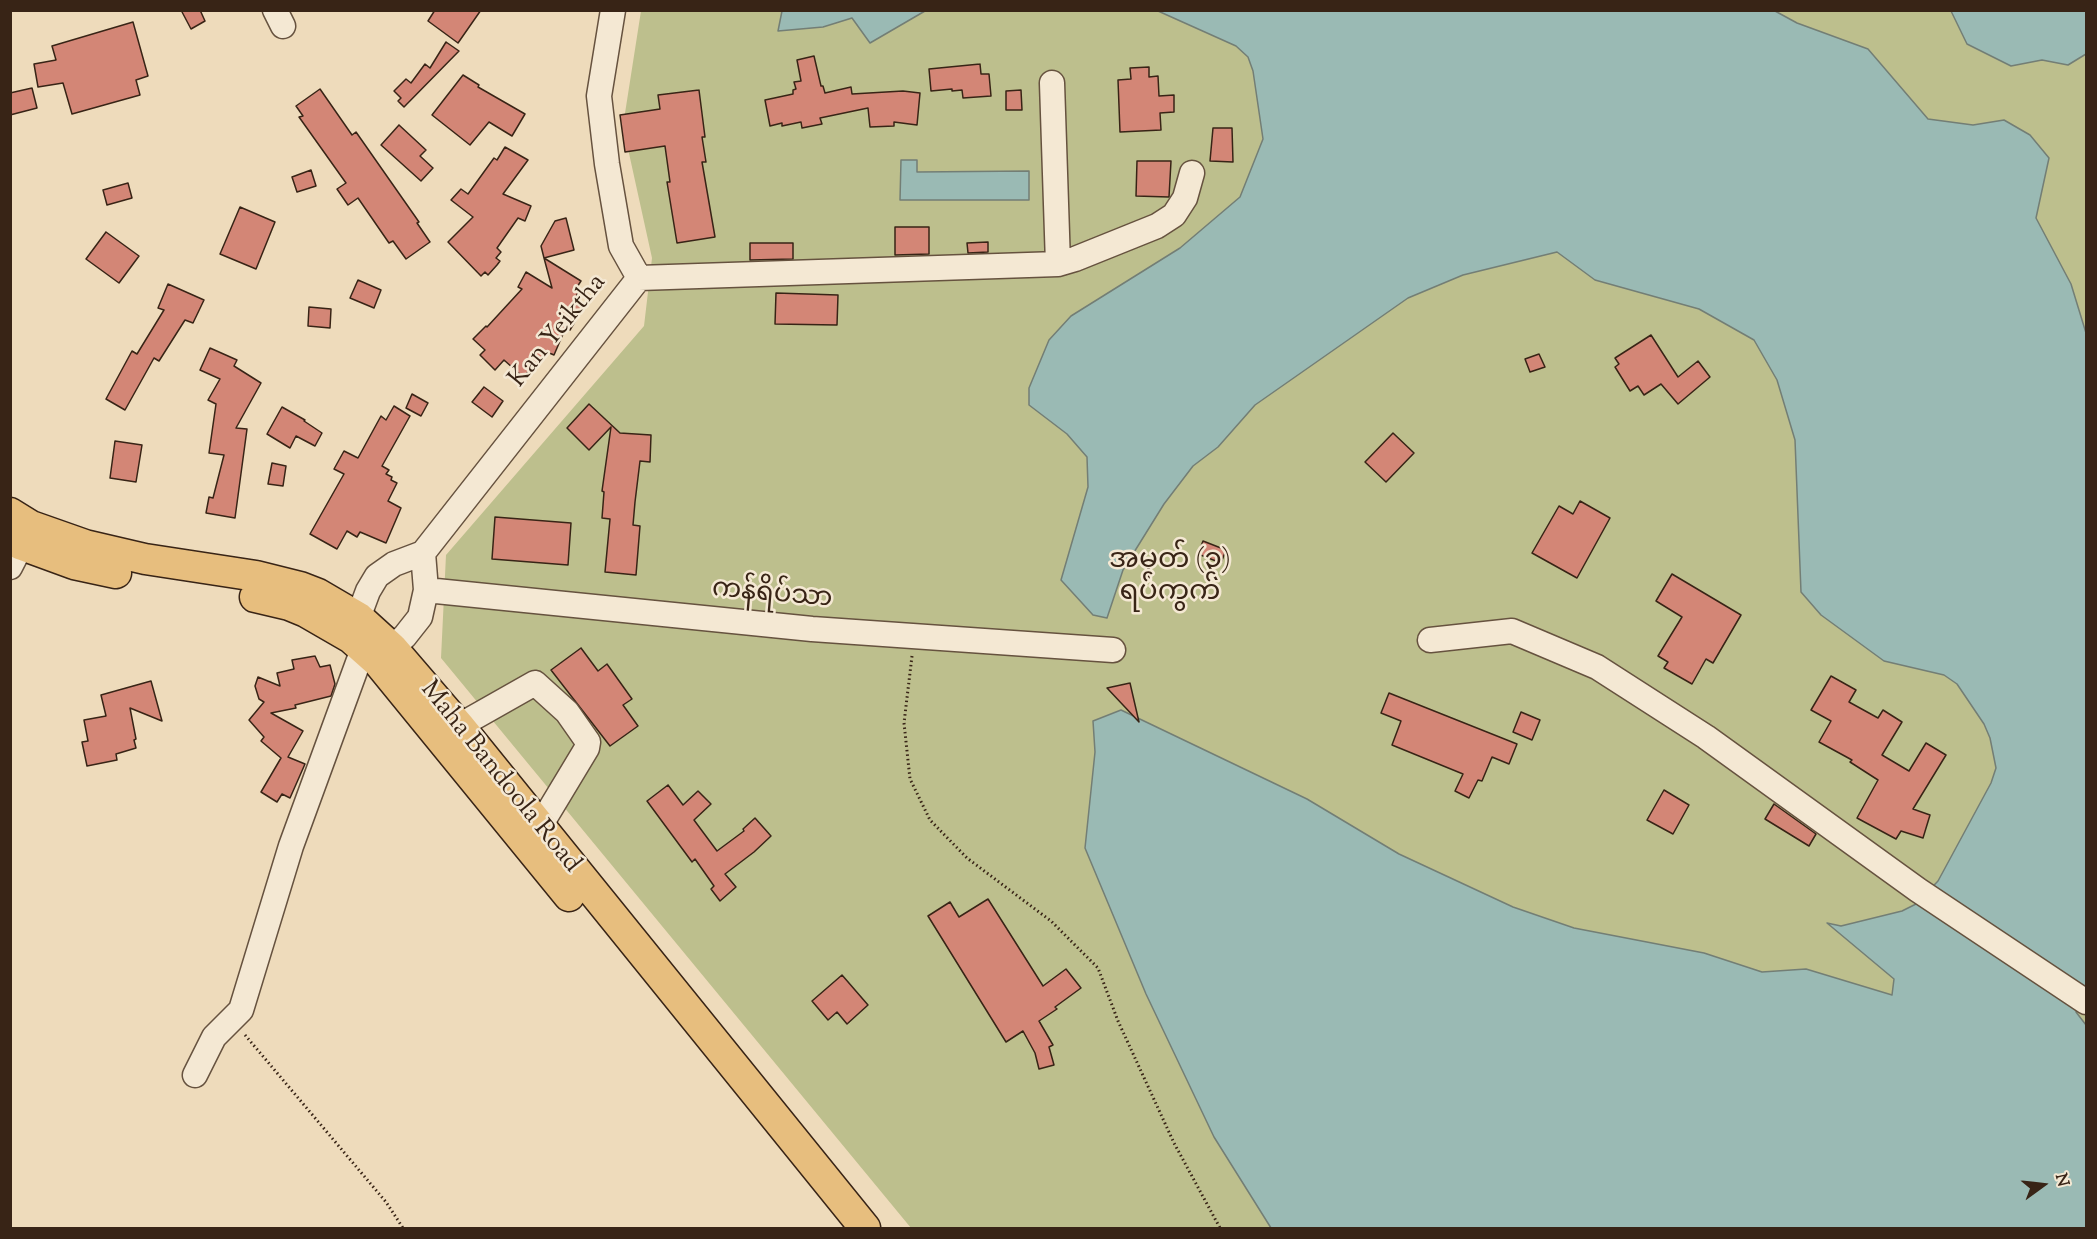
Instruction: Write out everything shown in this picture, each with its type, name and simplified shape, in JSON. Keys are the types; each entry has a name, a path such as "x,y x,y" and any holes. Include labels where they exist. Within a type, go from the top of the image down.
{"main road":[{"name":"Maha Bandoola Road","path":"17,538 85,545 146,560 256,576 318,594 459,726 866,1228"},
{"name":"Maha Bandoola Road","path":"370,641 843,1228"}],"street":[{"name":"Kan Yeiktha","path":"423,553 639,278 621,246 607,164 599,96 612,11"},
{"path":"1052,83 1058,264"},
{"path":"639,278 1058,264 1157,226 1174,215 1185,198 1192,173"},
{"path":"195,1075 214,1037 241,1010 291,846 370,641 368,591 378,576 394,564 423,553 426,591 420,617 410,631 370,641"},
{"name":"ကန်ရိပ်သာ","path":"426,591 812,629 1113,650"},
{"path":"1430,640 1512,631 1597,668 1706,737 1918,890 2086,1002"},
{"path":"459,726 535,683 567,712 588,742 588,748 540,826"}],"path":[{"path":"914,636 904,723 910,779 930,820 967,858 1051,921 1098,968 1118,1021 1174,1143 1220,1228"},
{"path":"231,1020 386,1202 403,1228"}],"green space":[{"path":"641,11 2086,11 2086,1228 911,1228 441,658 446,555 644,326 652,258 623,126"}],"water":[{"path":"782,10 925,11 870,43 852,18 823,27 778,31"},
{"path":"1158,11 1775,11 1797,23 1868,49 1928,119 1973,125 2004,120 2030,135 2049,158 2036,218 2071,284 2086,333 2086,992 2080,998 2076,1012 2086,1025 2086,1228 1271,1228 1214,1137 1146,994 1085,848 1095,752 1093,721 1121,710 1307,799 1399,854 1513,907 1574,928 1704,953 1762,972 1806,969 1892,995 1894,979 1827,923 1841,926 1902,911 1916,904 1938,881 1991,783 1996,768 1990,738 1984,724 1957,684 1944,675 1884,661 1821,615 1801,592 1795,440 1777,380 1754,340 1699,309 1595,280 1557,252 1463,275 1408,298 1255,405 1218,447 1193,466 1164,504 1123,570 1107,618 1093,615 1061,580 1088,487 1087,457 1067,434 1029,405 1029,388 1049,340 1071,316 1180,248 1240,197 1263,139 1253,71 1248,57 1236,46"},
{"path":"1951,11 2086,11 2086,54 2068,65 2042,60 2011,66 1967,44"},
{"path":"901,160 917,160 917,172 1029,171 1029,200 900,200"}],"building":[{"path":"181,10 200,10 205,21 191,29"},
{"path":"435,10 481,10 458,43 428,21"},
{"path":"133,22 148,76 136,80 140,95 72,114 63,83 38,87 34,64 56,60 52,46"},
{"path":"446,42 459,51 404,107 398,101 401,98 394,91 406,79 411,83 425,64 430,68"},
{"path":"814,56 821,86 825,93 851,87 852,94 903,91 920,93 917,125 894,122 894,126 870,127 868,108 820,118 822,124 802,128 801,122 770,126 765,100 793,94 793,90 796,89 794,82 801,81 797,60"},
{"path":"980,64 981,74 989,74 991,96 963,98 962,90 931,91 929,69"},
{"path":"1149,67 1149,77 1158,76 1159,96 1174,95 1174,112 1160,113 1161,130 1120,132 1118,80 1131,79 1130,68"},
{"path":"463,75 479,85 478,87 525,114 512,136 489,122 470,145 432,115"},
{"path":"32,88 37,108 10,115 10,93"},
{"path":"320,89 352,135 356,132 419,222 417,223 430,242 406,259 393,241 389,243 358,198 348,205 337,189 346,183 299,117 303,116 296,106"},
{"path":"699,90 705,137 702,137 706,162 702,162 715,237 677,243 667,182 670,182 665,146 625,152 620,115 660,109 658,95"},
{"path":"1021,90 1022,110 1006,110 1006,91"},
{"path":"399,125 426,150 420,156 433,168 421,181 381,145"},
{"path":"1213,128 1232,128 1233,162 1210,161"},
{"path":"505,147 528,160 503,194 531,206 525,221 518,218 497,248 501,252 496,258 500,261 488,275 485,272 481,276 448,242 473,217 451,200 461,189 468,194 494,158 497,160"},
{"path":"1137,161 1171,161 1169,197 1136,196"},
{"path":"311,170 316,186 297,192 292,177"},
{"path":"128,183 132,198 107,205 103,190"},
{"path":"240,207 275,222 256,269 220,254"},
{"path":"566,218 574,250 544,258 541,246 555,221"},
{"path":"895,227 929,227 929,254 895,255"},
{"path":"106,232 139,256 119,283 86,259"},
{"path":"988,242 988,252 968,253 967,243"},
{"path":"750,243 793,243 793,259 750,260"},
{"path":"544,258 581,281 577,287 580,289 573,302 583,308 570,330 566,327 554,355 547,352 523,377 504,360 495,370 480,355 485,350 473,339 522,289 518,287 526,272 552,288"},
{"path":"358,280 381,290 374,308 350,298"},
{"path":"168,284 204,300 193,323 185,320 159,361 154,358 125,410 106,399 132,351 137,354 164,310 158,308"},
{"path":"776,293 838,295 837,325 775,324"},
{"path":"309,307 331,309 330,328 308,326"},
{"path":"1651,335 1678,377 1698,361 1710,377 1678,404 1661,384 1644,395 1638,386 1630,391 1615,367 1619,364 1615,358"},
{"path":"210,348 237,360 234,366 261,383 236,428 247,429 235,518 206,513 209,497 213,498 224,455 209,453 216,404 208,400 220,379 200,370"},
{"path":"1539,354 1545,367 1530,372 1525,359"},
{"path":"484,387 503,401 492,417 472,402"},
{"path":"412,394 428,403 421,416 406,408"},
{"path":"589,404 620,433 651,435 650,462 640,461 635,502 633,525 640,526 636,575 605,572 610,519 602,518 604,492 602,491 611,427 589,450 567,428"},
{"path":"394,406 410,416 382,466 389,470 386,474 397,483 388,501 401,508 386,543 360,532 357,537 347,531 337,549 310,534 344,474 334,469 344,451 358,458 381,416 386,420"},
{"path":"282,407 322,433 315,446 296,436 290,448 267,434"},
{"path":"1393,433 1414,453 1386,482 1365,462"},
{"path":"115,441 142,445 136,482 110,478"},
{"path":"272,463 286,466 283,486 268,484"},
{"path":"1580,501 1610,518 1577,578 1532,553 1559,506 1573,514"},
{"path":"495,517 571,523 568,565 492,559"},
{"path":"1203,541 1226,550 1221,563 1198,554"},
{"path":"1672,574 1741,615 1713,663 1706,659 1692,684 1664,668 1668,662 1658,656 1682,617 1656,601"},
{"path":"581,648 598,671 607,664 632,699 623,705 638,726 610,746 551,670"},
{"path":"315,656 320,667 330,665 335,684 331,696 295,705 296,708 271,713 303,731 288,757 305,764 290,798 282,794 277,802 261,792 281,758 261,741 264,737 249,720 264,702 259,699 255,686 258,677 280,686 277,673 294,669 292,660"},
{"path":"1831,676 1856,690 1849,702 1878,718 1883,710 1902,722 1882,755 1909,771 1926,743 1946,755 1913,809 1930,815 1923,838 1901,831 1896,839 1857,818 1878,780 1850,762 1852,760 1819,742 1831,721 1811,710"},
{"path":"151,681 162,721 130,708 136,748 116,754 117,760 87,766 82,742 88,741 84,720 106,716 101,695"},
{"path":"1130,683 1139,722 1107,688"},
{"path":"1389,693 1517,744 1509,764 1492,757 1482,781 1478,780 1469,798 1455,791 1463,774 1392,745 1401,721 1381,713"},
{"path":"1521,712 1540,720 1532,740 1513,732"},
{"path":"668,785 683,805 698,791 711,804 694,820 717,851 744,831 743,829 755,818 771,836 725,874 736,887 720,901 711,889 714,886 695,859 692,862 647,801"},
{"path":"1664,790 1689,805 1673,834 1647,820"},
{"path":"1774,804 1816,834 1809,846 1765,819"},
{"path":"988,899 1043,986 1066,969 1081,988 1039,1021 1053,1045 1049,1047 1054,1065 1039,1069 1035,1053 1023,1031 1006,1042 928,916 950,902 959,917"},
{"path":"842,975 868,1005 847,1024 837,1012 828,1020 812,1001"}],"district":[{"name":"အမှတ် (၃) ရပ်ကွက်","path":"1170,578"}]}
